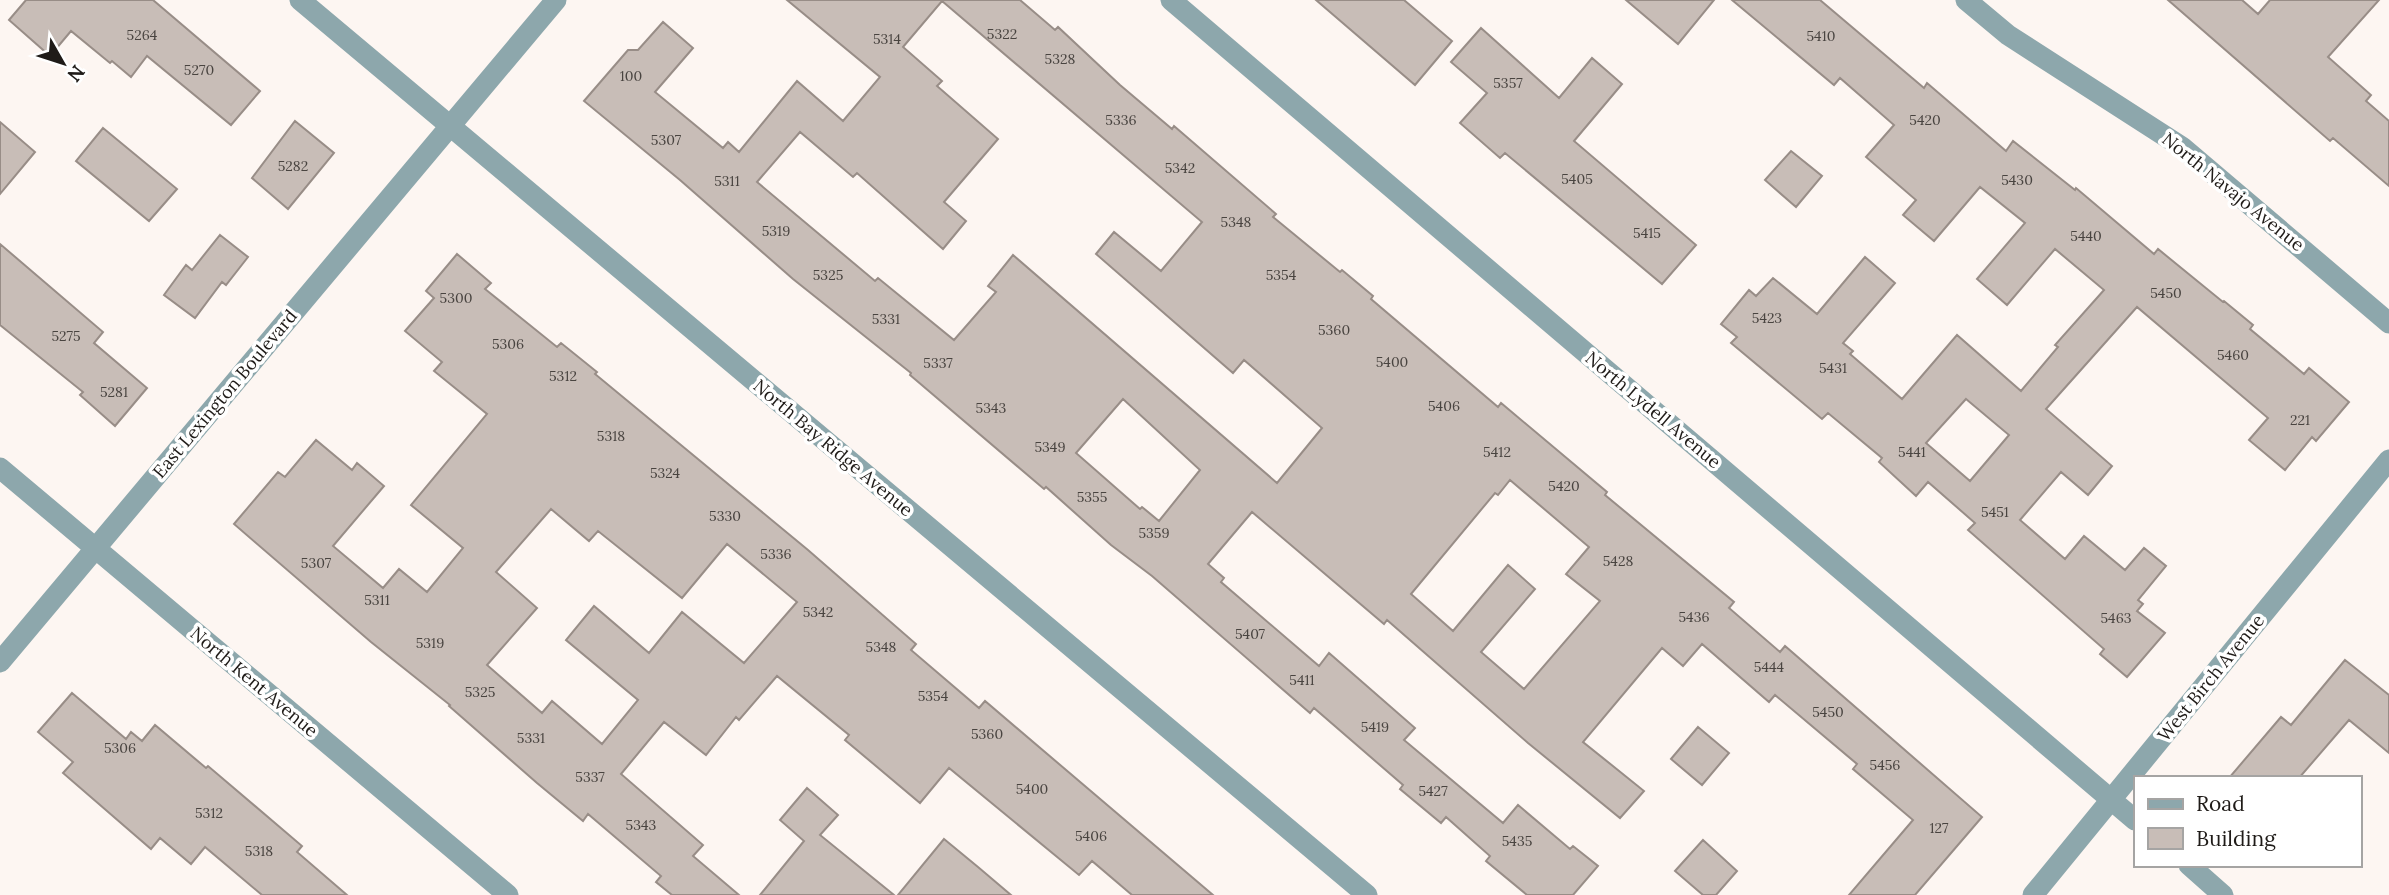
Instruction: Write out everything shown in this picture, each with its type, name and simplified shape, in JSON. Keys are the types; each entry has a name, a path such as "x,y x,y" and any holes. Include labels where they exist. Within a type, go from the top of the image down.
{"street":[{"name":"North Bay Ridge Avenue","path":"300,0 1367,895"},
{"name":"East Lexington Boulevard","path":"0,662 556,0"},
{"name":"North Lydell Avenue","path":"1171,0 2134,819"},
{"name":"North Navajo Avenue","path":"1966,0 2008,35 2182,147 2389,323"},
{"name":"West Birch Avenue","path":"2033,895 2389,460"},
{"name":"North Kent Avenue","path":"0,468 508,895"},
{"path":"2191,867 2223,895"}],"building":[{"path":"26,0 153,0 260,91 231,125 147,56 131,77 71,31 50,56 9,20"},
{"path":"787,0 1020,0 1055,30 1058,27 1120,85 1172,129 1174,126 1276,214 1273,217 1373,296 1371,299 1498,407 1501,403 1607,492 1605,495 1734,602 1729,608 1780,652 1785,646 1982,817 1915,895 1849,895 1913,820 1853,769 1857,764 1775,695 1769,702 1702,644 1683,666 1662,648 1583,742 1644,791 1620,818 1528,743 1387,620 1384,624 1252,512 1208,564 1224,578 1221,582 1319,666 1329,653 1415,728 1404,740 1503,823 1518,805 1570,849 1573,846 1598,866 1573,895 1527,895 1486,861 1490,856 1446,817 1441,823 1400,789 1403,785 1314,708 1310,713 1152,576 1111,545 1046,487 1044,489 910,375 911,373 793,279 680,180 584,101 628,50 638,50 663,22 693,48 655,92 723,148 728,142 739,152 797,81 843,121 880,77","holes":["942,1 1202,222 1161,271 1114,232 1096,254 1233,373 1244,360 1322,428 1277,483 1013,255 988,286 996,292 954,340 878,278 875,281 757,182 800,132 853,177 857,173 943,249 966,221 944,202 998,139 937,86 942,81 903,47","1123,399 1200,470 1159,521 1142,507 1140,509 1076,453","1510,480 1589,547 1566,574 1600,601 1524,689 1481,652 1535,589 1508,565 1453,631 1411,594 1495,493 1498,495"]},
{"path":"1316,0 1404,0 1452,41 1415,85"},
{"path":"1626,0 1714,0 1678,44"},
{"path":"1732,0 1820,0 1924,88 1927,83 2006,151 2013,141 2075,190 2076,188 2154,254 2158,249 2224,301 2253,325 2250,329 2304,374 2309,368 2349,402 2316,441 2312,437 2285,470 2249,440 2268,418 2137,307 2046,409 2112,466 2088,495 2061,472 2020,520 2065,559 2084,536 2125,570 2144,548 2166,566 2138,600 2143,604 2137,611 2165,633 2127,677 2100,654 2104,649 1968,530 1975,523 1928,482 1916,496 1879,462 1882,458 1828,413 1822,419 1731,343 1737,337 1721,324 1749,290 1756,296 1773,278 1817,314 1865,257 1895,283 1843,343 1853,351 1850,354 1902,399 1957,335 2021,391 2058,347 2055,345 2104,290 2055,249 2007,305 1977,279 2025,223 1980,187 1934,241 1903,215 1916,200 1866,157 1894,125 1840,78 1834,85","holes":["1966,399 2009,435 1970,481 1926,443"]},
{"path":"2168,0 2242,0 2258,14 2270,0 2379,0 2328,57 2371,95 2366,101 2389,121 2389,186 2333,138 2330,141"},
{"path":"1481,28 1559,98 1592,58 1622,84 1574,141 1696,245 1662,284 1505,153 1500,158 1460,123 1487,93 1451,62"},
{"path":"295,121 334,153 288,209 252,178"},
{"path":"0,122 35,152 0,194"},
{"path":"103,128 177,189 149,221 76,161"},
{"path":"1791,151 1822,176 1796,207 1765,180"},
{"path":"220,235 248,257 226,285 222,282 195,318 164,295 186,265 192,270"},
{"path":"0,244 103,332 94,343 147,388 115,426 80,395 83,392 0,325"},
{"path":"457,254 491,283 485,289 557,347 561,343 597,372 595,374 808,550 916,644 911,650 979,708 985,701 1213,895 1132,895 1092,861 1079,875 949,768 920,803 845,740 849,735 777,676 739,720 736,717 706,755 664,722 621,774 703,845 693,856 739,895 672,895 656,882 661,876 588,814 583,821 450,705 371,642 234,524 278,472 285,477 316,440 352,470 357,463 384,486 333,546 383,588 399,569 427,592 463,548 411,505 487,414 434,371 442,362 405,331 434,298 426,291","holes":["551,509 589,541 598,531 682,598 727,544 797,602 744,663 682,612 649,653 594,606 566,640 638,700 602,744 552,701 542,713 487,665 537,608 496,572"]},
{"path":"2345,660 2389,695 2389,753 2349,720 2301,776 2231,776 2281,717 2291,725"},
{"path":"72,693 126,739 131,732 142,741 155,725 302,846 297,852 347,895 262,895 205,847 191,864 160,838 151,849 63,773 73,762 38,732"},
{"path":"1698,727 1729,753 1702,785 1671,759"},
{"path":"807,788 838,815 820,835 894,895 760,895 804,841 780,820"},
{"path":"944,839 978,867 1011,895 898,895"},
{"path":"1703,840 1737,871 1716,895 1703,895 1675,871"}]}
